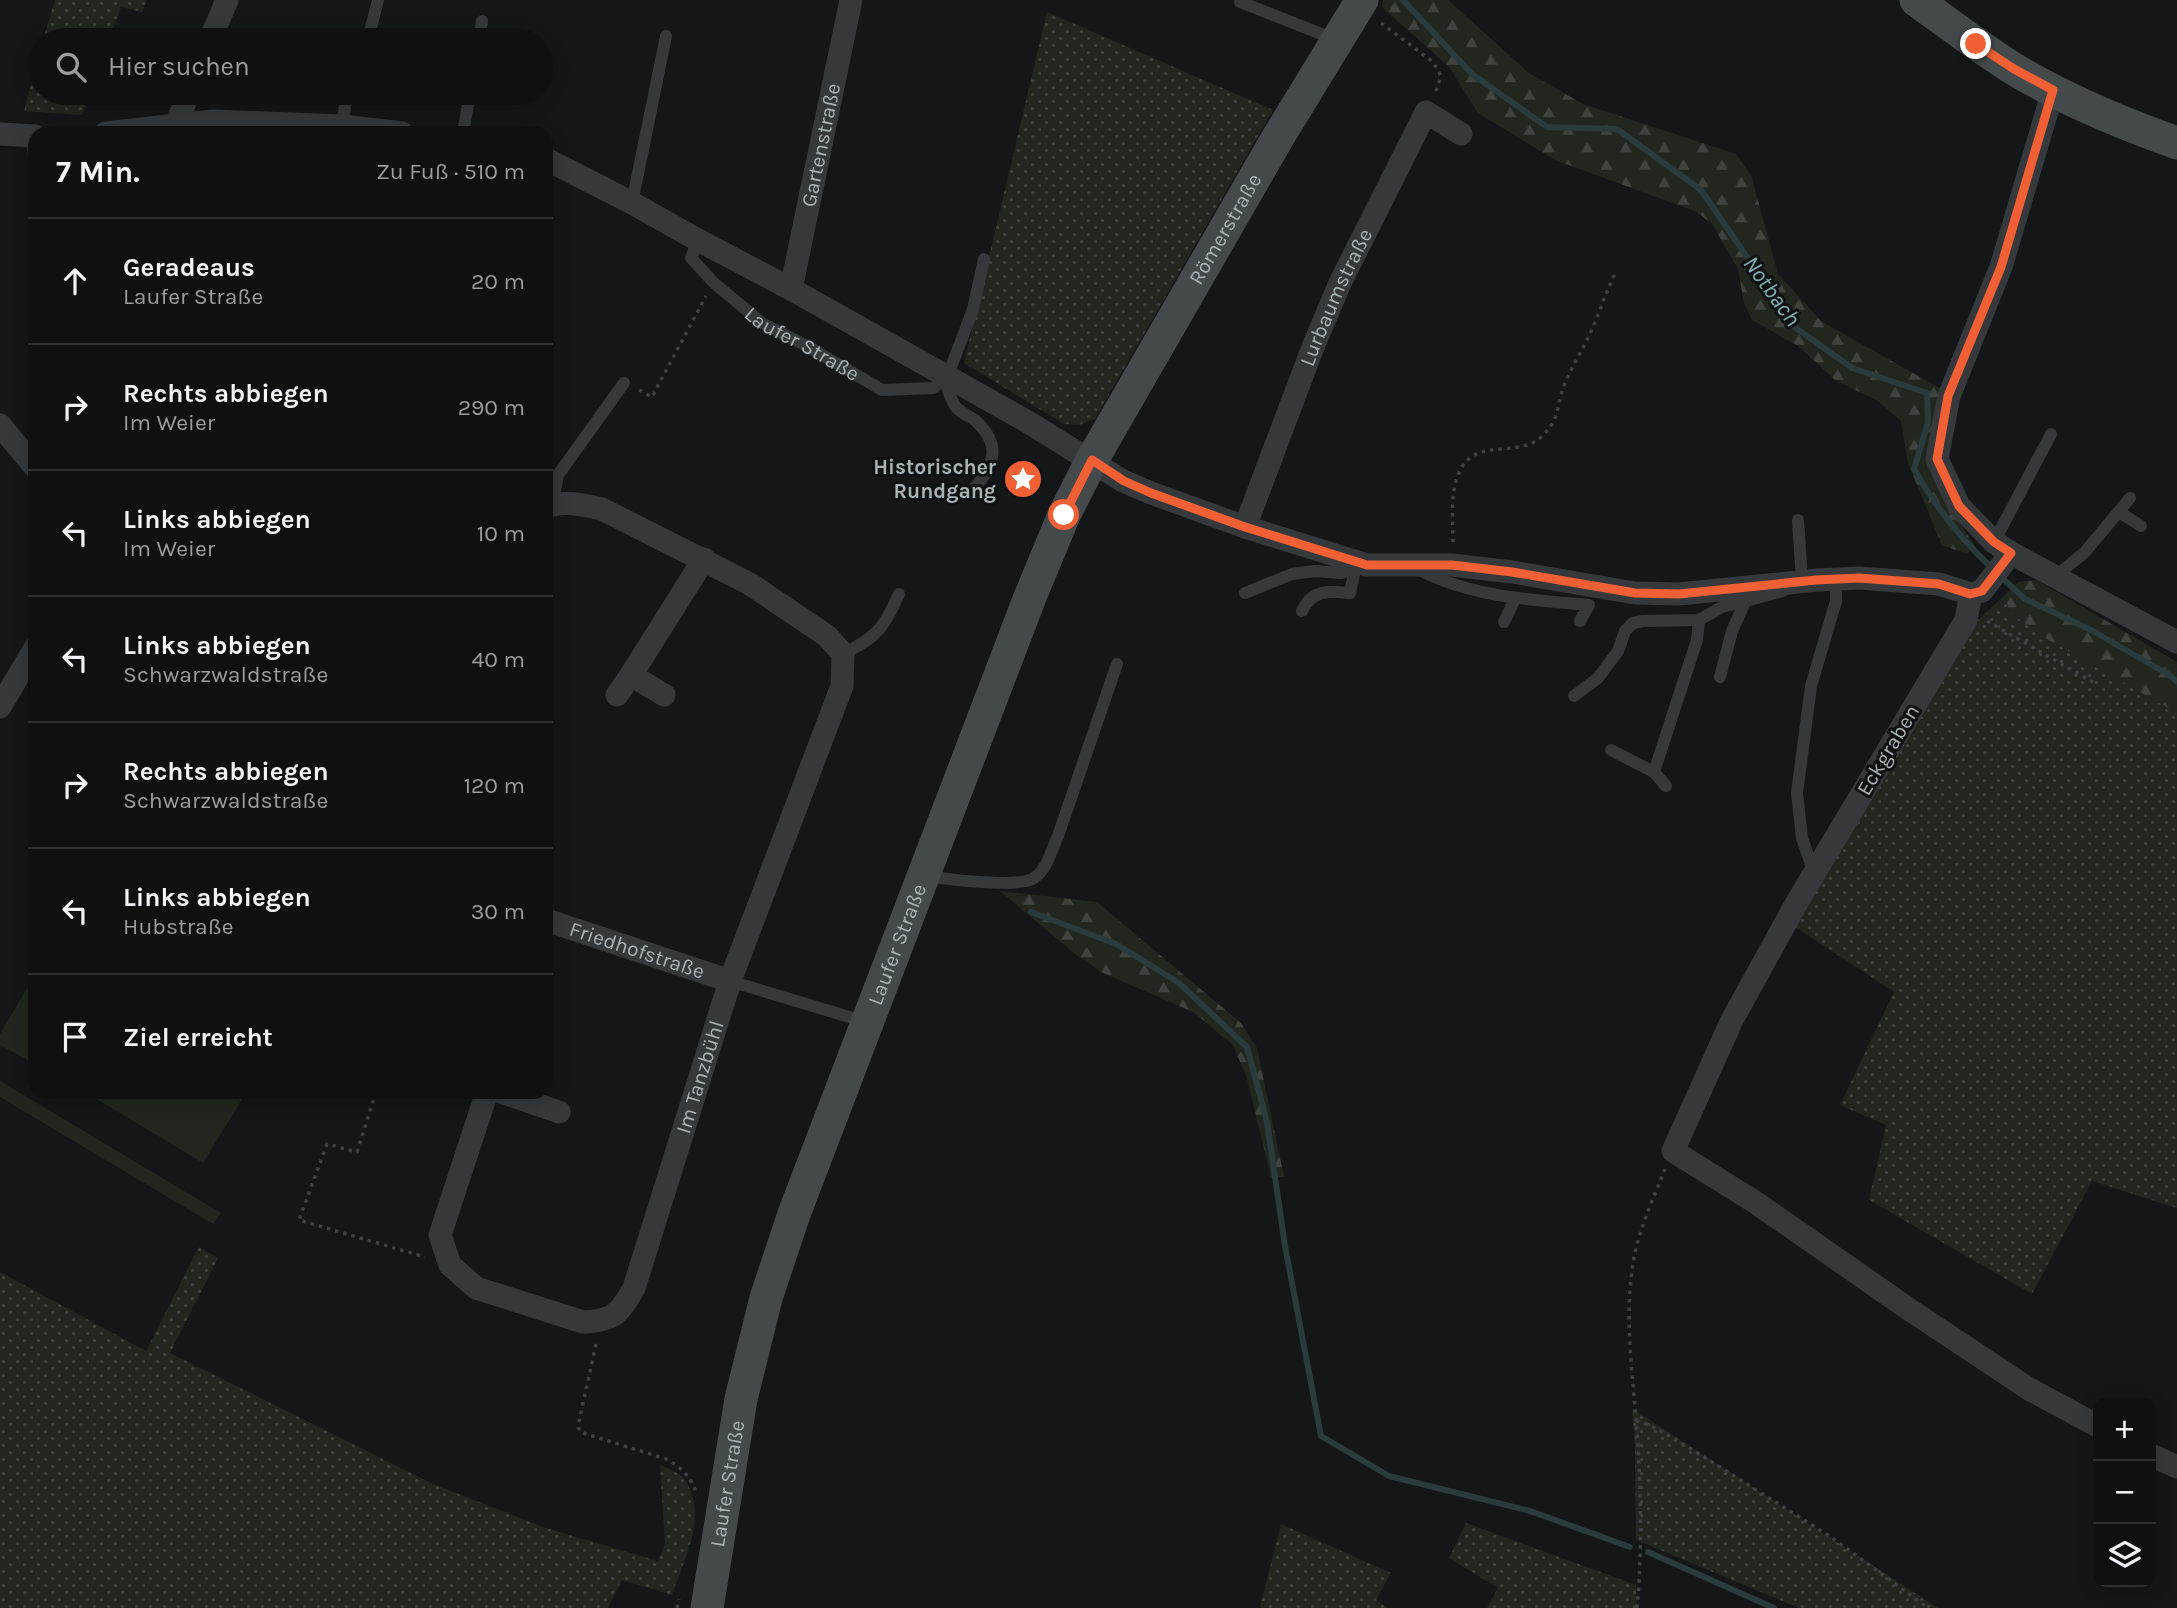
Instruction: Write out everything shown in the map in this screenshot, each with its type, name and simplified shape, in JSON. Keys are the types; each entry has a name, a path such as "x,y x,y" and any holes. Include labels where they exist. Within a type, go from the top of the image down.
{"main road":[{"path":"1916,0 2014,69 2053,90 2177,143"},
{"name":"Römerstraße","path":"1092,460 1277,139 1361,3"},
{"name":"Laufer Straße","path":"707,1608 741,1399 766,1297 866,1022 1030,597 1064,515 1092,460"}],"street":[{"path":"215,28 227,0"},
{"name":"Gartenstraße","path":"791,289 851,0"},
{"path":"2053,90 2001,267 1948,396 1937,459 1959,506 2003,553 2056,576 2177,642"},
{"path":"175,126 184,105"},
{"path":"1426,112 1461,134"},
{"name":"Lurbaumstraße","path":"1245,527 1335,296 1426,112"},
{"path":"280,126 350,126"},
{"path":"0,134 28,136"},
{"name":"Laufer Straße","path":"553,163 791,289 1092,460"},
{"path":"0,425 28,459"},
{"path":"1092,460 1124,481 1142,489 1361,567 1452,565 1512,572 1635,593 1679,594 1859,578 1939,584 1973,598"},
{"path":"553,506 578,504 602,509 704,559 750,584 827,636 843,654"},
{"name":"Eckgraben","path":"1673,1151 1732,1020 1814,874 1966,620 1973,598 2003,553"},
{"path":"617,695 704,559"},
{"name":"Im Tanzbühl","path":"601,1321 622,1310 634,1288 730,981 842,686 843,654"},
{"path":"0,707 28,660"},
{"path":"631,675 664,695"},
{"name":"Friedhofstraße","path":"553,922 730,981"},
{"path":"485,1099 440,1235 450,1265 476,1288 583,1322 601,1321"},
{"path":"521,1099 559,1112"},
{"path":"1673,1151 1755,1202 2029,1389 2093,1423"},
{"path":"2156,1457 2177,1467"}],"lane":[{"path":"371,28 377,0"},
{"path":"1240,2 1338,40"},
{"path":"481,28 482,20"},
{"path":"632,203 666,36"},
{"path":"342,125 345,105"},
{"path":"464,126 468,105"},
{"name":"Laufer Straße","path":"698,240 691,258 714,283 762,323 882,390 934,388 946,377"},
{"path":"972,491 989,472 993,452 988,433 956,407 946,377 973,309 984,259"},
{"path":"553,492 558,475 624,383"},
{"path":"2003,553 2051,434"},
{"path":"2056,576 2085,552 2130,498"},
{"path":"2119,512 2141,526"},
{"path":"1798,520 1818,580 1836,601 1811,686 1797,793 1802,838 1814,874"},
{"path":"1411,565 1435,578 1469,589 1515,598 1589,605 1580,621"},
{"path":"1245,593 1292,574 1315,571 1342,573 1361,567"},
{"path":"1303,611 1306,603 1315,595 1327,591 1350,593 1361,567"},
{"path":"1574,696 1598,678 1618,651 1625,631 1633,623 1699,620 1722,607 1769,596 1818,580"},
{"path":"843,654 867,642 886,622 899,594"},
{"path":"1504,622 1515,598"},
{"path":"1720,677 1732,631 1745,602"},
{"path":"1654,772 1697,640 1699,620"},
{"path":"923,874 944,879 1021,883 1035,878 1047,862 1058,836 1117,664"},
{"path":"1611,750 1654,772 1666,786"},
{"path":"730,981 866,1022"}],"path":[{"path":"1361,3 1433,62 1441,76 1426,112"},
{"path":"1452,565 1453,497 1457,478 1464,464 1472,456 1484,451 1529,445 1549,429 1554,421 1564,385 1615,273"},
{"path":"624,383 652,397 701,304"},
{"path":"1973,598 2096,684"},
{"path":"374,1099 357,1152 327,1144 299,1220 450,1265"},
{"path":"1637,1608 1639,1556 1636,1421 1630,1344 1631,1272 1639,1233 1673,1151"},
{"path":"601,1321 578,1426 580,1432 666,1458 688,1477 697,1496"},
{"path":"1636,1421 1651,1424 1664,1435 1688,1447 1831,1537 1928,1608"}],"green space":[{"path":"55,0 147,0 142,12 121,7 113,28 47,28"},
{"path":"1383,0 1448,0 1529,73 1583,104 1736,154 1751,175 1778,274 1821,321 1943,390 1931,465 1943,498 1975,546 1967,554 1942,545 1908,463 1901,421 1878,401 1835,380 1798,346 1752,320 1744,303 1738,269 1712,224 1697,212 1555,160 1478,113 1449,67 1382,7"},
{"path":"1047,12 1273,110 1095,419 1079,425 1064,424 964,363"},
{"path":"28,96 28,105 86,105 82,115 24,111"},
{"path":"2036,580 2177,662 2177,713 2040,635 2009,611 2005,595 2018,582"},
{"path":"2005,595 2009,611 2040,635 2177,713 2177,1208 2092,1181 2032,1294 1869,1200 1886,1125 1840,1105 1894,992 1791,924 1803,899 1978,620"},
{"path":"1000,891 1097,902 1241,1023 1257,1048 1284,1177 1271,1177 1246,1075 1232,1044 1193,1012 1103,973 1074,953"},
{"path":"28,986 28,1060 0,1045 0,1034"},
{"path":"0,1081 221,1213 213,1224 0,1097"},
{"path":"97,1099 242,1099 203,1163"},
{"path":"199,1247 218,1258 170,1353 433,1484 546,1528 658,1561 665,1544 660,1465 673,1470 683,1478 691,1492 695,1521 688,1551 672,1595 622,1580 608,1608 0,1608 0,1272 146,1351"},
{"path":"1632,1409 1938,1608 1799,1608 1636,1540"},
{"path":"1466,1523 1636,1585 1637,1608 1487,1608 1498,1588 1449,1558"},
{"path":"1281,1524 1391,1573 1376,1600 1388,1608 1262,1608 1260,1606"}],"waterway":[{"name":"Notbach","path":"1403,0 1472,74 1547,127 1617,129 1701,190 1796,328 1852,368 1927,393 1928,422 1914,469 1949,522 1992,568"},
{"name":"Notbach","path":"2000,576 2025,599 2091,630 2177,682"},
{"path":"1031,912 1116,944 1179,983 1247,1047 1267,1122 1285,1246 1321,1436 1389,1476 1530,1511 1630,1547"},
{"path":"1648,1552 1774,1608"}],"place":[{"name":"Historischer Rundgang","path":"1023,479"}],"route":[{"path":"1064,515 1092,460 1124,481 1151,493 1245,527 1367,565 1452,565 1512,572 1635,593 1679,594 1859,578 1939,584 1970,594 1982,591 2011,553 1994,542 1959,506 1937,459 1948,396 2001,267 2053,90 1976,44"}]}
